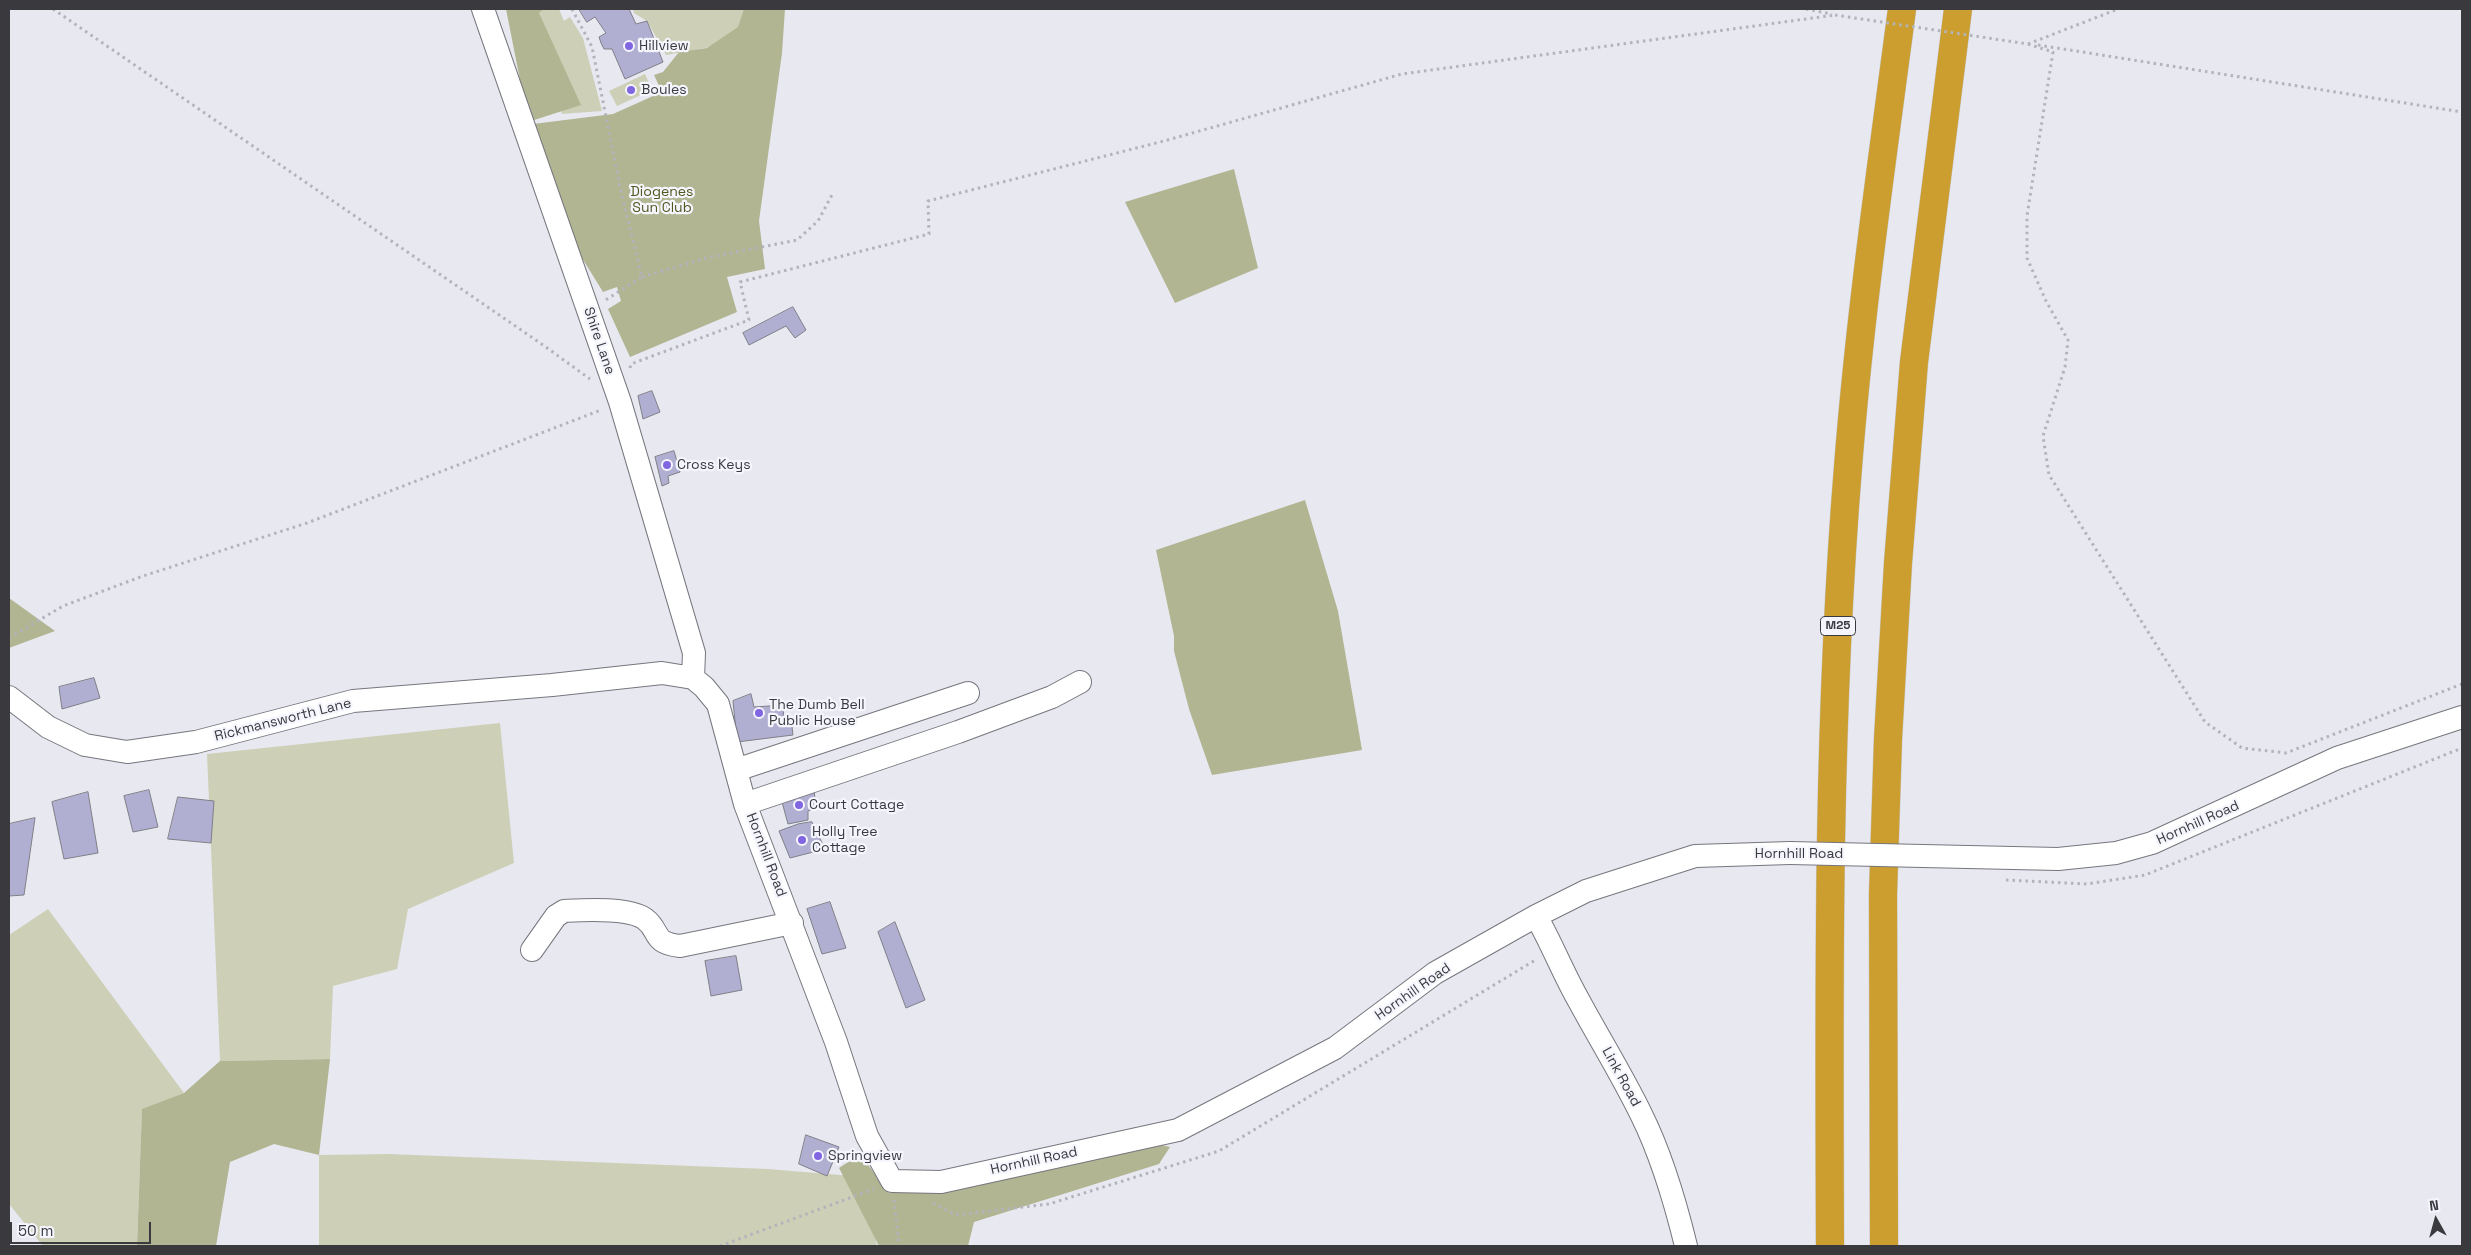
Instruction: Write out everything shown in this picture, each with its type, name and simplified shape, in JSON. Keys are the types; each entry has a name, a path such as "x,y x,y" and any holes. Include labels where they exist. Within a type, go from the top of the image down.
{"highway":[{"name":"M25","path":"1830,1246 1830,830 1837,644 1848,468 1864,294 1902,9"},
{"path":"1884,1246 1883,894 1892,671 1914,362 1958,9"}],"street":[{"name":"Shire Lane","path":"483,9 620,402 694,653 693,678"},
{"name":"Rickmansworth Lane","path":"9,696 48,727 85,745 127,752 196,742 353,701 552,685 662,673 693,678"},
{"name":"Hornhill Road","path":"693,678 704,687 718,704 745,804 836,1042 867,1136 892,1182 941,1182 1178,1130 1335,1048 1435,973 1536,916 1586,891 1695,856 1790,854 2058,859 2116,853 2152,843 2337,758 2462,717"},
{"path":"745,804 958,732 1052,697 1080,682"},
{"path":"736,770 968,693"},
{"path":"532,950 556,916 564,910 631,913 646,919 661,940 669,945 680,946 792,923"},
{"name":"Link Road","path":"1536,916 1554,948 1577,998 1641,1113 1659,1154 1677,1207 1686,1246"}],"path":[{"path":"53,9 543,345 620,402"},
{"path":"572,9 592,47 622,196 642,277"},
{"path":"1806,9 2462,112"},
{"path":"2028,44 2118,9"},
{"path":"620,402 631,364 749,320 740,282 929,234 928,201 1164,141 1402,74 1835,15"},
{"path":"2028,44 2053,52 2027,216 2027,258 2046,301 2068,340 2064,367 2043,436 2050,476 2205,722 2242,748 2286,753 2462,684"},
{"path":"587,308 611,298 642,277 706,258 797,240 818,221 833,193"},
{"path":"9,638 63,606 143,576 307,523 620,402"},
{"path":"720,1246 892,1182 899,1246"}],"green space":[{"path":"506,9 543,9 539,13 581,105 531,121 522,90"},
{"path":"528,9 559,9 564,21 570,17 583,38 602,111 562,114"},
{"path":"633,9 755,9 754,39 666,55 647,21 634,13"},
{"name":"Diogenes Sun Club","path":"744,9 785,9 782,53 759,221 765,269 727,277 737,312 630,357 608,309 621,301 617,287 603,292 574,245 533,124 613,114 662,92 654,75 663,72 679,52 707,48 738,27"},
{"name":"Boules","path":"645,74 652,90 617,106 609,91"},
{"path":"1234,169 1258,268 1175,303 1125,202"},
{"path":"1305,500 1338,611 1362,750 1212,775 1189,709 1174,651 1174,636 1156,550"},
{"path":"9,598 55,631 9,648"},
{"path":"500,723 514,863 408,909 397,969 333,986 330,1059 220,1061 207,754"},
{"path":"48,909 184,1093 142,1110 137,1246 43,1246 9,1204 9,935"},
{"path":"330,1059 319,1155 274,1144 230,1162 216,1246 137,1246 142,1109 184,1093 220,1061"},
{"path":"1152,1143 1170,1147 1159,1164 974,1222 968,1246 879,1246 839,1168 860,1154 889,1193 940,1191"},
{"path":"389,1154 768,1169 864,1177 877,1246 319,1246 319,1155"}],"building":[{"name":"Hillview","path":"579,9 629,9 636,24 647,21 663,62 625,79 612,49 604,49 601,43 599,37 606,33 595,17 587,22"},
{"path":"793,307 806,330 795,338 786,326 749,345 743,333"},
{"path":"652,391 660,412 643,419 638,396"},
{"name":"Cross Keys","path":"674,451 680,472 668,476 669,483 662,486 655,457"},
{"path":"94,678 100,698 62,709 59,687"},
{"name":"The Dumb Bell Public House","path":"751,694 754,707 784,705 783,719 791,719 793,735 737,742 733,701"},
{"path":"149,790 158,827 133,832 124,796"},
{"name":"Court Cottage","path":"814,790 816,808 808,811 808,820 788,824 782,802"},
{"path":"88,792 98,853 64,859 52,802"},
{"path":"178,797 214,801 211,843 168,839"},
{"path":"35,818 24,895 9,896 9,824"},
{"name":"Holly Tree Cottage","path":"812,822 825,849 790,858 779,831 798,824"},
{"path":"830,902 846,948 822,954 807,909"},
{"path":"895,922 925,1000 906,1008 878,932"},
{"path":"736,956 742,990 711,996 705,961"},
{"name":"Springview","path":"806,1135 839,1147 827,1176 799,1164"}],"place":[{"name":"Hillview","path":"629,46"},
{"name":"Boules","path":"631,90"},
{"name":"Cross Keys","path":"667,465"},
{"name":"The Dumb Bell Public House","path":"759,713"},
{"name":"Court Cottage","path":"799,805"},
{"name":"Holly Tree Cottage","path":"802,840"},
{"name":"Springview","path":"818,1156"}]}
